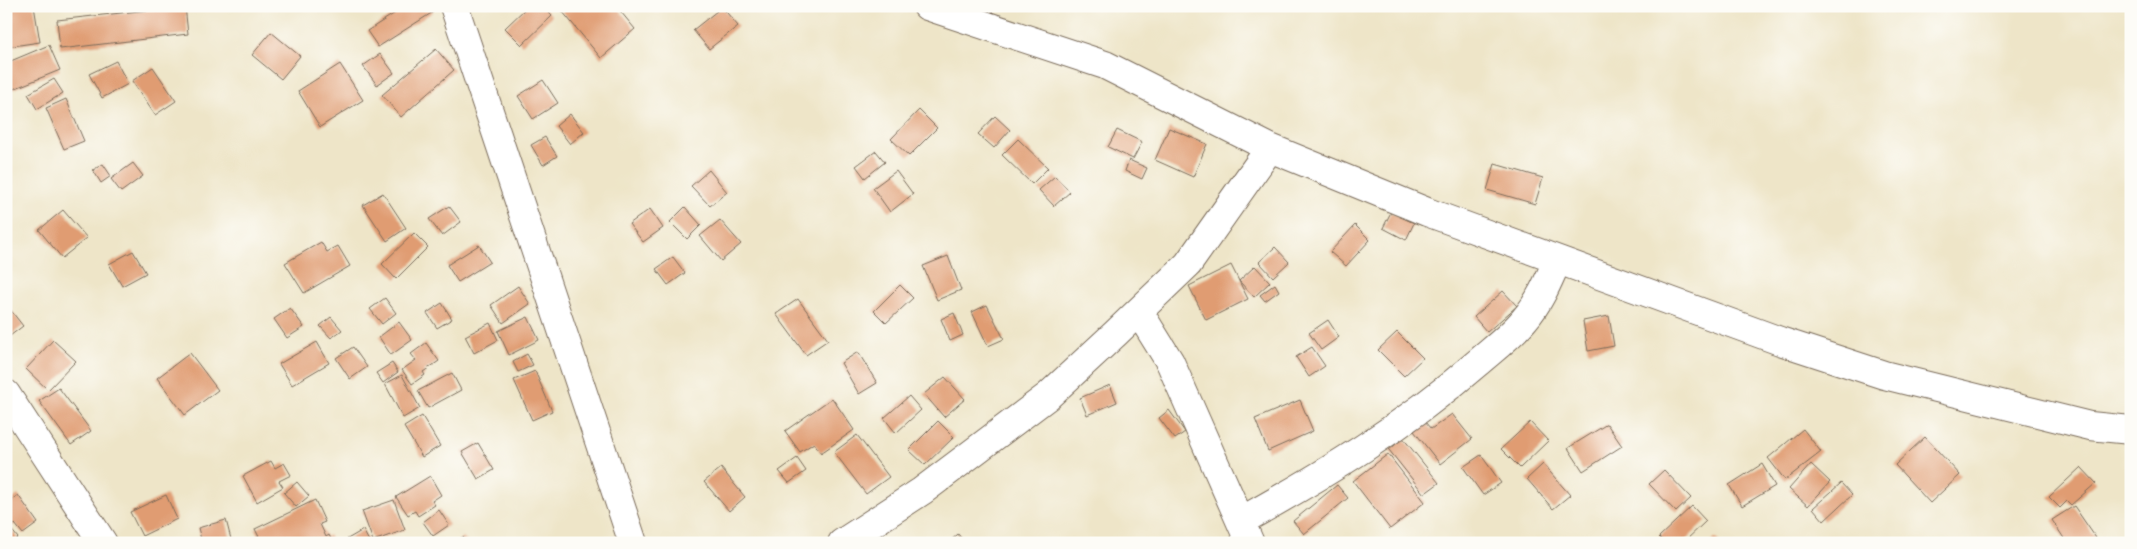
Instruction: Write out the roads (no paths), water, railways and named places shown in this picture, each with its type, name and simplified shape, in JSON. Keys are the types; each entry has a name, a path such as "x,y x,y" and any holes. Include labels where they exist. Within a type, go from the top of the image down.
{"street":[{"path":"454,6 633,543"},
{"path":"927,6 1105,65 1270,148 1427,212 1780,341 1884,375 2090,426 2131,430"},
{"path":"842,543 922,491 1048,396 1188,264 1270,148"},
{"path":"1139,312 1170,362 1246,532 1309,484 1361,451 1457,380 1523,321 1543,292 1557,261"},
{"path":"6,394 103,543"}]}
